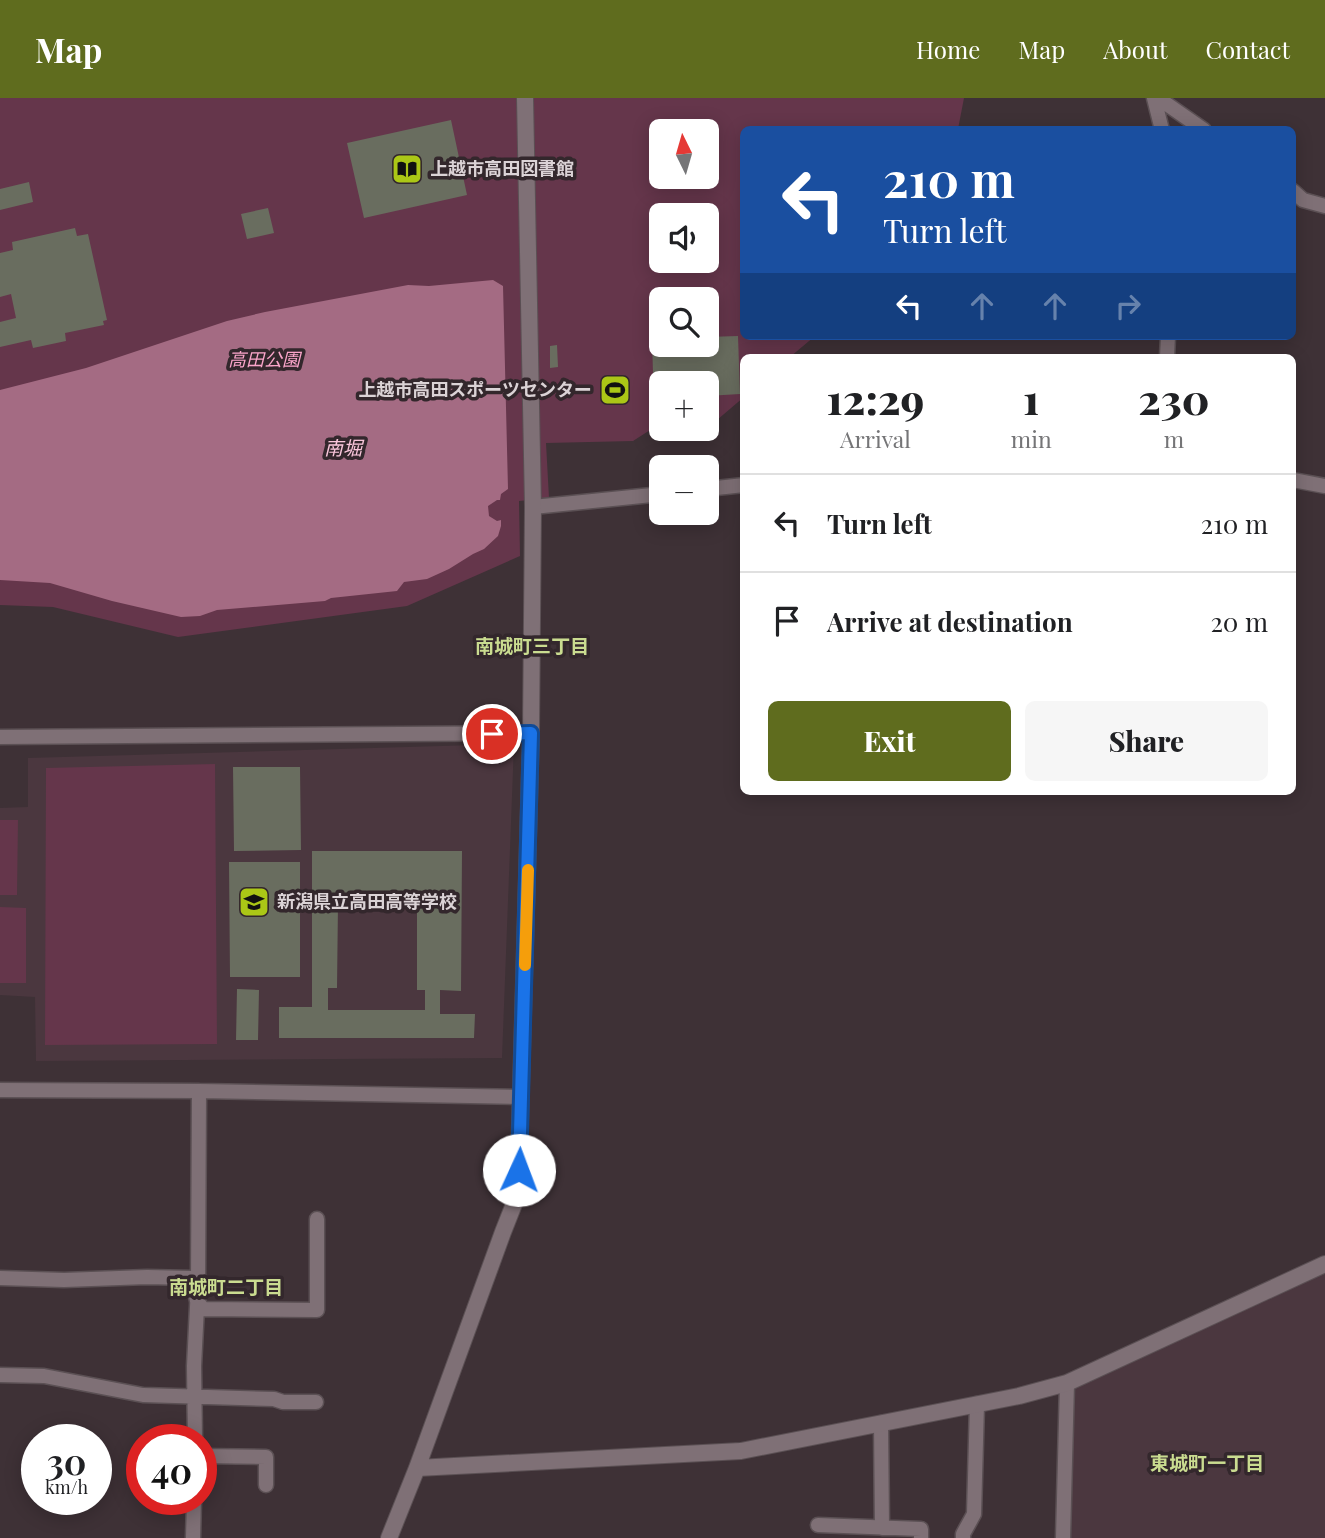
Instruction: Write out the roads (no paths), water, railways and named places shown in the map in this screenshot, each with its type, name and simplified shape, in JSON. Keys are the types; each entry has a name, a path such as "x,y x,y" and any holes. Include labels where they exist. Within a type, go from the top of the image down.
{"street":[{"path":"389,1538 519,1194 531,733 533,507 525,98"},
{"path":"1156,98 1161,126"},
{"path":"1156,98 1199,126"},
{"path":"1296,194 1303,200 1325,206"},
{"path":"1296,480 1325,486"},
{"path":"719,488 740,485"},
{"path":"533,507 649,495"},
{"path":"0,737 531,733"},
{"path":"0,1090 522,1097"},
{"path":"195,1424 199,1091"},
{"path":"0,1278 191,1278 197,1301 203,1309 317,1310 317,1219"},
{"path":"417,1468 741,1451 1019,1396 1067,1383 1325,1264"},
{"path":"0,1375 44,1376 143,1395 316,1402"},
{"path":"1063,1538 1067,1383"},
{"path":"963,1538 974,1514 978,1404"},
{"path":"881,1423 882,1528"},
{"path":"217,1457 266,1457 265,1485"},
{"path":"193,1538 194,1515"},
{"path":"818,1525 921,1530 920,1538"}],"water":[{"name":"南堀","path":"493,280 503,286 508,489 501,494 500,500 488,506 489,516 497,521 501,520 501,526 498,536 484,549 427,579 404,582 397,591 331,598 325,601 217,610 200,616 181,617 50,583 0,580 0,390 86,368 227,321 265,312 408,285 429,286"}],"place":[{"name":"上越市高田図書館","path":"407,169"},
{"name":"上越市高田スポーツセンター","path":"615,390"},
{"name":"新潟県立高田高等学校","path":"254,902"}],"district":[{"name":"南城町三丁目","path":"532,646"},
{"name":"南城町二丁目","path":"226,1287"},
{"name":"東城町一丁目","path":"1207,1463"}],"park label":[{"name":"高田公園","path":"264,360"}]}
